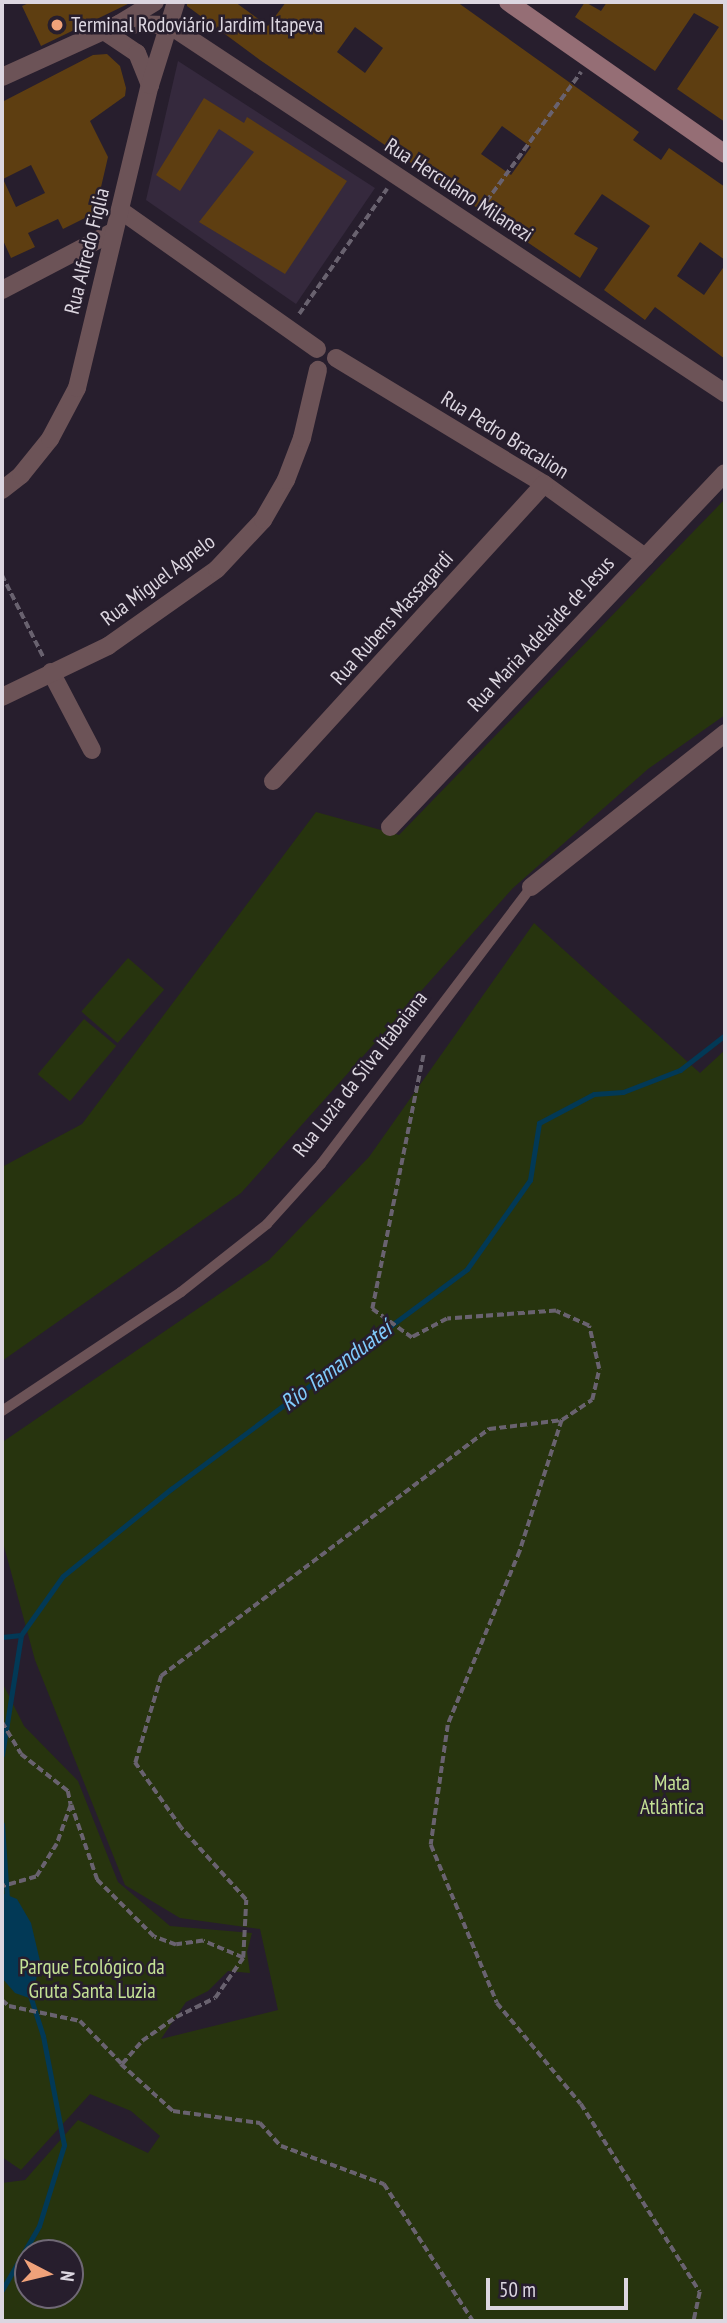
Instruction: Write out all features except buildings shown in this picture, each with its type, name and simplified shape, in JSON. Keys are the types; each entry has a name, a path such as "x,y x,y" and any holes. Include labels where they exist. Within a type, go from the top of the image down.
{"street":[{"path":"6,71 112,27 155,2"},
{"name":"Rua Alfredo Figlia","path":"2,490 21,475 50,439 77,388 150,85 176,2"},
{"path":"508,2 725,153"},
{"path":"112,27 169,25"},
{"name":"Rua Herculano Milanezi","path":"169,25 725,393"},
{"path":"112,27 137,53 150,85"},
{"path":"120,210 288,330 317,349 330,349 336,358 331,369 318,370 312,359 317,349"},
{"path":"2,290 113,232"},
{"name":"Rua Pedro Bracalion","path":"336,358 544,485 645,557"},
{"name":"Rua Miguel Agnelo","path":"2,697 108,646 155,616 217,569 262,520 286,480 302,438 318,370"},
{"name":"Rua Maria Adelaide de Jesus","path":"390,827 725,473"},
{"name":"Rua Rubens Massagardi","path":"273,781 544,485"},
{"path":"51,672 92,750"},
{"name":"Rua Luzia da Silva Itabaiana","path":"531,887 725,733"}],"lane":[{"name":"Rua Luzia da Silva Itabaiana","path":"2,1411 181,1292 267,1224 320,1164 531,887"}],"path":[{"path":"470,224 590,59"},
{"path":"288,330 396,176"},
{"path":"2,575 51,672"},
{"path":"117,2060 122,2064 142,2040 176,2017 215,1998 243,1958 246,1900 181,1828 135,1763 161,1676 489,1429 562,1420 593,1400 599,1369 589,1326 556,1311 447,1319 412,1338 372,1310 430,1021"},
{"path":"562,1420 520,1551 448,1725 431,1844 497,2003 581,2104 701,2292 694,2321"},
{"path":"2,1723 21,1754 68,1791 97,1880 154,1937 176,1945 203,1941 243,1958"},
{"path":"2,1887 14,1886 36,1877 70,1819 71,1805"},
{"path":"2,2000 31,2011 80,2021 173,2112 260,2123 281,2146 384,2184 473,2321"}],"shaded area":[{"path":"178,61 375,188 296,304 146,200"}],"green space":[{"path":"725,499 725,715 648,769 513,888 241,1193 2,1361 2,1167 82,1124 316,812 399,835"},
{"path":"534,923 700,1073 725,1050 725,2321 2,2321 2,2183 25,2180 78,2120 148,2153 160,2136 131,2111 90,2094 21,2170 2,2157 2,1682 24,1726 78,1781 118,1882 170,1926 252,1933 247,1952 250,1973 228,1971 208,1991 186,2002 161,2039 278,2010 260,1929 180,1918 125,1885 35,1660 2,1539 4,1441 269,1260 369,1157"},
{"path":"128,958 164,989 118,1043 81,1012"},
{"path":"84,1019 116,1046 70,1101 38,1074"}],"water":[{"path":"2,1893 17,1899 31,1923 40,1961 32,1999 15,1993 2,1978"}],"waterway":[{"name":"Rio Tamanduateí","path":"2,1755 21,1635 63,1576 171,1489 467,1269 530,1180 539,1123 594,1094 623,1092 680,1070 725,1035"},
{"path":"2,1637 21,1635"},
{"name":"Rio Tamanduateí","path":"2,1824 7,1899"},
{"name":"Rio Tamanduateí","path":"2,2290 39,2226 64,2145 43,2036 29,1992"}],"place":[{"name":"Terminal Rodoviário Jardim Itapeva","path":"57,25"}],"park label":[{"name":"Mata Atlântica","path":"672,1795"},
{"name":"Parque Ecológico da Gruta Santa Luzia","path":"92,1979"}]}
